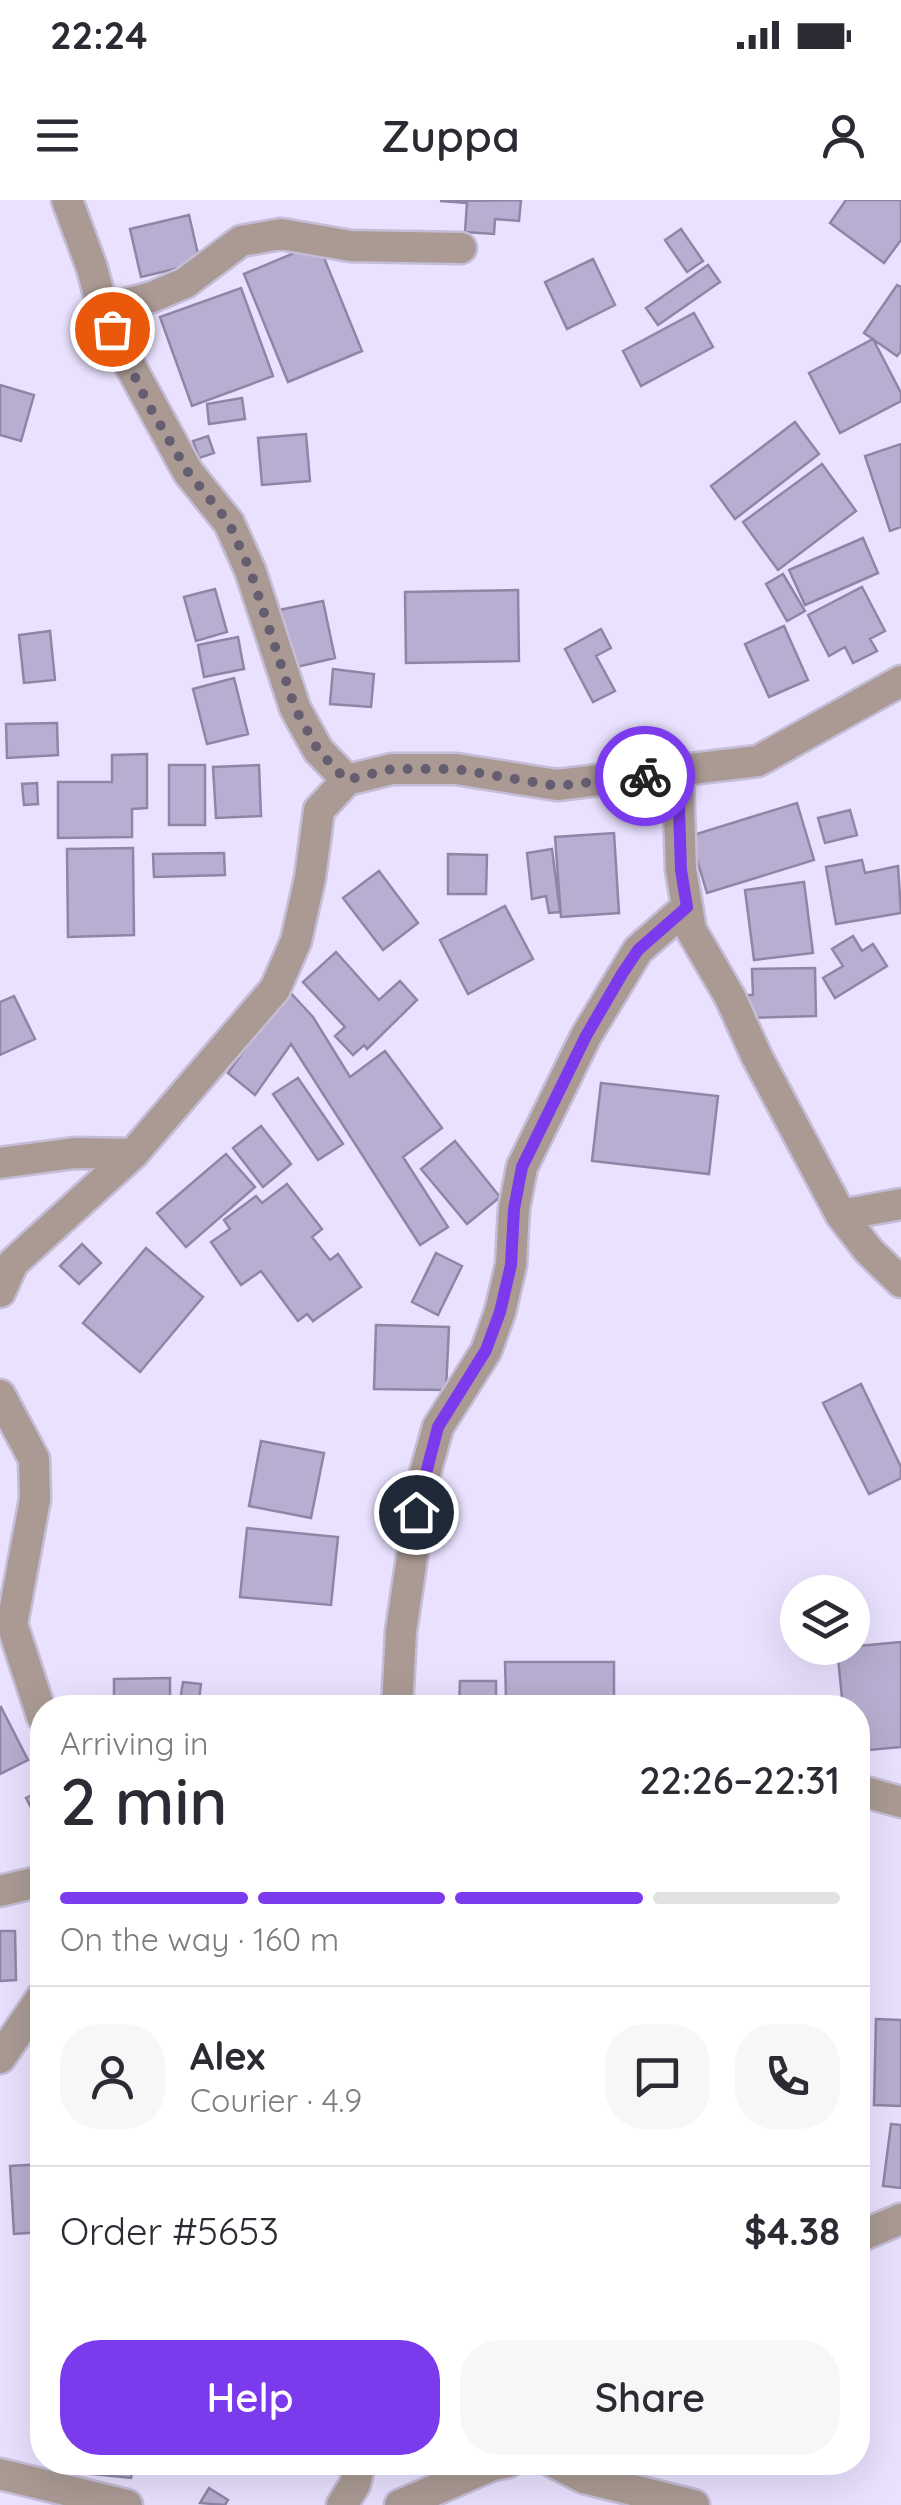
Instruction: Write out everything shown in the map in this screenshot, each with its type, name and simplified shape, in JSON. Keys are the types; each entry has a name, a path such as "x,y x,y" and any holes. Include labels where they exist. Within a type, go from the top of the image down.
{"street":[{"path":"67,200 103,310 172,446 229,523 250,570 295,708 318,750 346,780"},
{"path":"103,310 185,284 241,241 281,234 351,246 461,248"},
{"path":"0,1292 12,1263 133,1154 276,989 296,941 319,810 346,780 392,769 456,769 557,786 758,761 901,681"},
{"path":"680,772 681,870 691,930 730,997 757,1057 841,1214 869,1251 901,1282"},
{"path":"398,1695 401,1631 424,1478 438,1427 486,1350 500,1312 511,1265 514,1209 522,1167 617,982 638,950 687,907"},
{"path":"0,1163 75,1153 133,1154"},
{"path":"841,1214 901,1204"},
{"path":"0,1394 34,1459 34,1499 6,1624 34,1695"},
{"path":"870,1793 901,1802"},
{"path":"0,1891 30,1884"},
{"path":"0,2058 30,2014"},
{"path":"870,2232 901,2219"},
{"path":"0,2474 127,2505"},
{"path":"342,2505 357,2475"},
{"path":"400,2505 470,2475"},
{"path":"578,2475 694,2505"}],"building":[{"path":"521,200 519,221 495,219 494,234 465,232 467,203 440,201"},
{"path":"846,200 901,200 901,240 884,263 830,223"},
{"path":"189,215 200,263 141,277 130,229"},
{"path":"681,229 703,261 687,272 665,240"},
{"path":"318,243 362,351 288,382 244,274"},
{"path":"593,259 615,305 567,329 545,282"},
{"path":"708,265 720,282 658,325 646,308"},
{"path":"897,285 901,287 901,351 897,356 864,333"},
{"path":"241,288 273,376 192,406 160,317"},
{"path":"694,313 713,347 641,386 623,351"},
{"path":"873,339 901,393 901,401 840,433 809,373"},
{"path":"0,385 34,395 21,441 0,435"},
{"path":"242,398 245,419 209,424 207,404"},
{"path":"795,422 819,454 735,519 711,486"},
{"path":"306,434 310,481 262,485 258,438"},
{"path":"208,436 214,453 199,458 193,441"},
{"path":"901,444 901,527 890,531 865,456"},
{"path":"822,464 856,511 778,570 743,522"},
{"path":"863,538 878,573 805,605 789,570"},
{"path":"783,574 805,611 787,621 766,584"},
{"path":"862,587 885,631 870,639 877,651 853,663 845,647 829,656 808,615"},
{"path":"215,589 227,632 196,641 184,597"},
{"path":"518,590 519,661 406,663 405,592"},
{"path":"323,601 335,658 292,668 279,610"},
{"path":"784,626 808,680 769,697 745,644"},
{"path":"601,629 611,648 596,656 615,691 593,702 565,649"},
{"path":"50,631 55,680 24,683 19,635"},
{"path":"238,637 244,669 204,677 198,645"},
{"path":"333,669 374,674 371,707 330,704"},
{"path":"234,678 248,734 207,744 193,689"},
{"path":"57,723 58,755 7,758 6,724"},
{"path":"147,754 147,808 132,809 132,837 58,838 58,782 112,782 112,755"},
{"path":"169,765 205,765 205,825 169,825"},
{"path":"259,765 261,816 216,818 213,767"},
{"path":"37,783 38,804 24,805 22,784"},
{"path":"797,803 814,860 707,893 690,836"},
{"path":"850,810 857,835 825,843 818,818"},
{"path":"614,833 619,913 561,917 555,837"},
{"path":"133,848 134,935 68,937 67,849"},
{"path":"552,849 560,912 549,913 546,896 532,899 527,853"},
{"path":"224,853 225,875 154,877 153,854"},
{"path":"448,854 487,855 486,894 448,894"},
{"path":"862,860 865,873 898,866 901,913 836,924 826,867"},
{"path":"379,871 418,923 383,950 343,898"},
{"path":"804,882 813,953 754,960 745,890"},
{"path":"505,906 533,959 468,994 440,940"},
{"path":"853,936 862,951 873,944 887,966 835,998 823,978 843,966 832,949"},
{"path":"336,952 379,1000 400,981 417,1000 367,1049 364,1045 353,1055 335,1036 345,1027 303,982"},
{"path":"815,968 816,1016 749,1018 752,969"},
{"path":"287,989 313,1017 350,1077 385,1051 442,1128 403,1157 448,1227 420,1245 291,1044 255,1095 228,1073"},
{"path":"14,996 35,1039 0,1055 0,1002"},
{"path":"298,1078 343,1144 318,1160 273,1094"},
{"path":"601,1083 718,1096 709,1174 592,1161"},
{"path":"261,1126 291,1164 263,1187 233,1148"},
{"path":"455,1141 500,1197 467,1224 421,1169"},
{"path":"226,1154 255,1187 186,1247 157,1213"},
{"path":"287,1184 322,1229 312,1237 330,1260 338,1254 361,1287 313,1321 307,1314 298,1321 261,1271 241,1285 211,1242 230,1229 224,1220 256,1196 262,1203"},
{"path":"82,1244 101,1263 79,1284 60,1266"},
{"path":"146,1248 203,1297 140,1372 83,1323"},
{"path":"436,1253 462,1266 438,1315 412,1302"},
{"path":"376,1325 449,1327 446,1390 374,1389"},
{"path":"861,1384 901,1467 901,1478 869,1494 823,1403"},
{"path":"261,1441 324,1453 311,1518 249,1506"},
{"path":"247,1528 338,1537 331,1605 240,1597"},
{"path":"901,1642 901,1747 870,1750 870,1695 842,1695 839,1665 870,1665 870,1645"},
{"path":"505,1662 614,1662 614,1695 506,1695"},
{"path":"170,1678 170,1695 114,1695 114,1679"},
{"path":"460,1681 496,1681 496,1695 459,1695"},
{"path":"183,1682 201,1684 200,1695 181,1695"},
{"path":"0,1708 28,1760 0,1774"},
{"path":"0,1931 15,1931 16,1980 0,1981"},
{"path":"876,2019 901,2020 901,2106 874,2105"},
{"path":"891,2124 901,2125 901,2188 883,2186"},
{"path":"30,2165 30,2233 14,2234 10,2166"},
{"path":"209,2488 228,2500 225,2505 200,2503"}],"way so far":[{"path":"112,329 148,404 188,472 229,523 250,570 295,708 318,750 346,780 392,769 456,769 557,786 645,776"}],"route":[{"path":"416,1512 438,1427 486,1350 500,1312 511,1265 514,1209 522,1167 606,999 638,950 687,907 681,870 680,772 645,776"}]}
